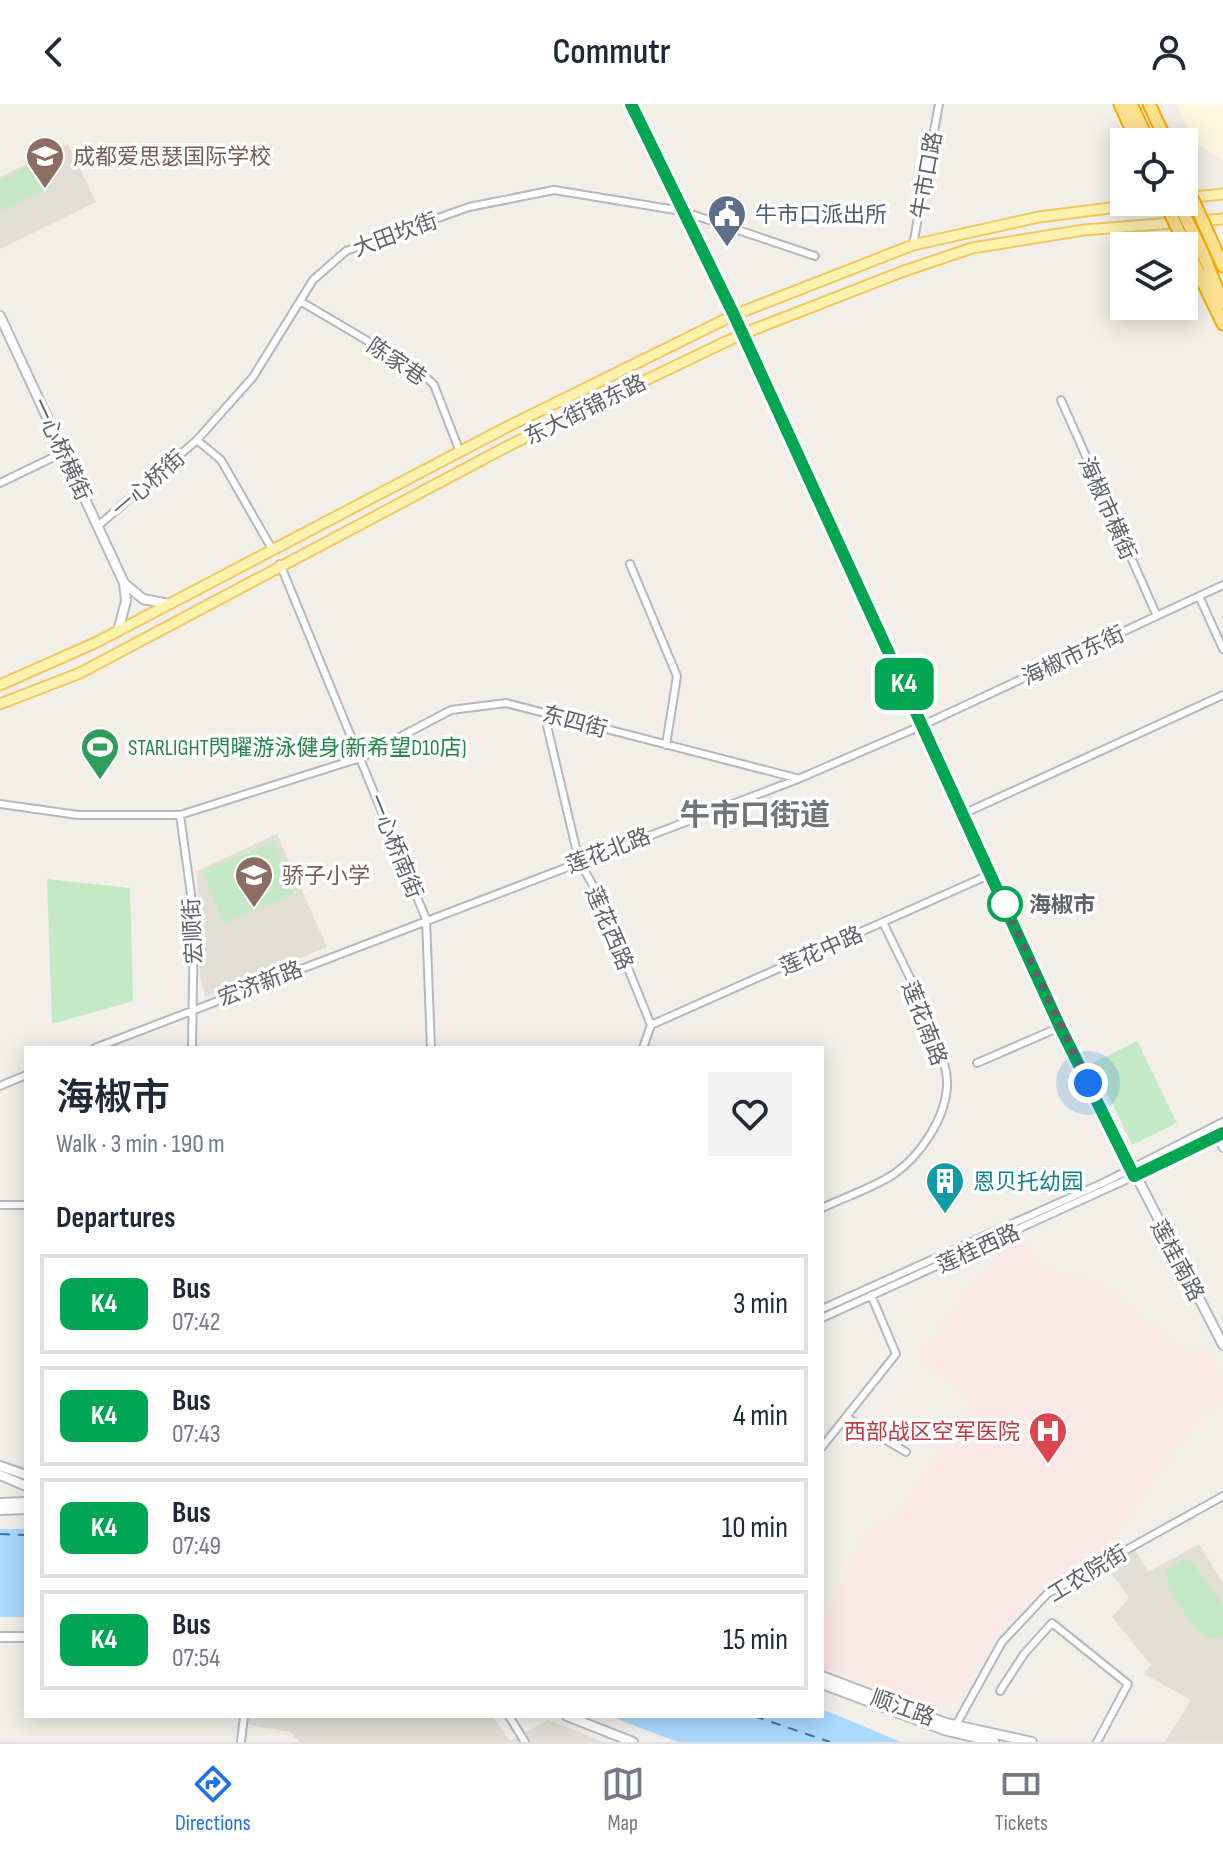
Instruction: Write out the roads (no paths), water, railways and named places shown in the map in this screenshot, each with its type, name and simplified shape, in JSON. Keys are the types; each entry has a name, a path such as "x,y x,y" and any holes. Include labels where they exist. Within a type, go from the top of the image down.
{"highway":[{"path":"1125,104 1136,128"},
{"path":"1148,104 1159,128"},
{"path":"1198,212 1223,266"},
{"path":"1172,216 1223,324"},
{"path":"1187,216 1223,305"},
{"path":"1191,1149 1221,1137"}],"main road":[{"path":"1198,198 1223,194"},
{"name":"东大街锦东路","path":"0,685 103,639 460,452 734,315 913,245 1039,217 1110,208"},
{"name":"东大街锦东路","path":"0,704 57,683 510,445 742,334 972,248 1084,230 1184,225 1223,219"},
{"path":"169,604 177,618"},
{"path":"103,639 112,655"}],"street":[{"name":"莲桂南路","path":"631,104 734,315 1060,1027 1223,1345"},
{"name":"牛市口路","path":"913,245 939,104"},
{"name":"大田坎街","path":"197,440 253,377 300,301 328,264 346,251 469,207 554,190 682,211 815,256"},
{"path":"1198,214 1207,221 1223,253"},
{"path":"1183,216 1184,225 1223,305"},
{"name":"陈家巷","path":"300,301 422,373 434,385 460,452"},
{"name":"一心桥横街","path":"0,316 124,583 126,601 118,631"},
{"name":"海椒市横街","path":"1061,400 1157,616"},
{"path":"197,440 221,460 272,549"},
{"name":"一心桥街","path":"98,526 197,440"},
{"path":"0,483 64,452"},
{"name":"一心桥南街","path":"280,564 426,919 431,1046"},
{"path":"630,564 677,676 666,745"},
{"path":"124,583 143,599 169,604"},
{"name":"海椒市东街","path":"923,725 1223,585"},
{"path":"1199,596 1223,649"},
{"path":"963,814 1223,695"},
{"name":"东四街","path":"0,804 78,815 180,815 360,758 459,708 506,703 798,779"},
{"name":"莲花西路","path":"544,713 579,861 598,894 651,1025"},
{"name":"莲花北路","path":"426,919 798,779 923,725"},
{"name":"宏顺街","path":"180,815 194,916 192,1046"},
{"name":"莲花中路","path":"651,1025 991,874"},
{"name":"宏济新路","path":"100,1046 426,919"},
{"name":"莲花南路","path":"824,1207 892,1176 911,1161 929,1139 947,1088 941,1051 883,922"},
{"path":"644,1046 651,1025"},
{"path":"977,1063 1060,1027"},
{"path":"0,1086 24,1076"},
{"path":"1132,1172 1223,1122"},
{"path":"1221,1137 1223,1148"},
{"path":"1132,1172 1191,1149"},
{"name":"莲桂西路","path":"824,1308 1132,1172"},
{"name":"莲桂西路","path":"824,1317 1132,1172"},
{"path":"0,1205 24,1205"},
{"path":"824,1444 896,1354 868,1288"},
{"path":"846,1417 906,1452"},
{"path":"0,1466 24,1474"},
{"path":"0,1475 24,1485"},
{"name":"工农院街","path":"956,1725 1002,1642 1047,1594 1223,1496"},
{"path":"0,1503 24,1502"},
{"path":"0,1510 24,1509"},
{"path":"1000,1691 1024,1654 1052,1623 1128,1684 1097,1742"},
{"path":"0,1637 24,1637"},
{"name":"顺江路","path":"824,1677 956,1725 1032,1742"},
{"name":"顺江路","path":"824,1685 944,1730 994,1742"},
{"path":"241,1742 244,1718"},
{"path":"510,1718 525,1742"},
{"path":"572,1718 633,1742"}],"water":[{"path":"0,1529 24,1529 24,1617 0,1617"},
{"path":"824,1710 901,1742 678,1742 614,1718 824,1718"}],"place":[{"name":"成都爱思瑟国际学校","path":"45,190"},
{"name":"牛市口派出所","path":"727,248"},
{"name":"STARLIGHT閃曜游泳健身(新希望D10店)","path":"100,781"},
{"name":"海椒市","path":"1005,904"},
{"name":"骄子小学","path":"254,909"},
{"name":"恩贝托幼园","path":"945,1215"},
{"name":"西部战区空军医院","path":"1048,1465"}],"district":[{"name":"牛市口街道","path":"755,815"}]}
